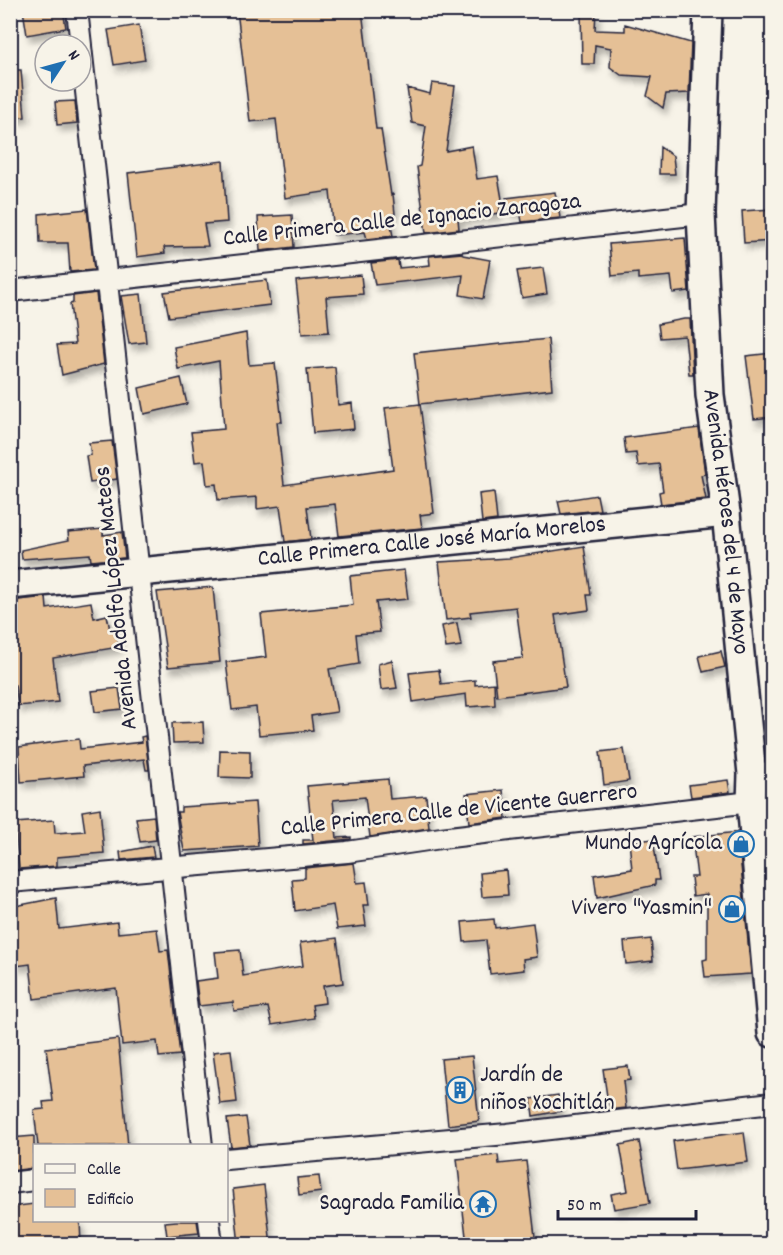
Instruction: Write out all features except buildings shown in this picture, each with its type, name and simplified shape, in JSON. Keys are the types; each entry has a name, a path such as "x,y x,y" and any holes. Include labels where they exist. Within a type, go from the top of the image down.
{"main road":[{"name":"Avenida Héroes del 4 de Mayo","path":"708,10 701,214 710,395 762,773 751,802 772,1033"},
{"name":"Calle Primera Calle José María Morelos","path":"10,585 726,513"}],"street":[{"name":"Avenida Adolfo López Mateos","path":"77,10 80,33"},
{"name":"Avenida Adolfo López Mateos","path":"87,93 202,1144"},
{"name":"Calle Primera Calle de Ignacio Zaragoza","path":"10,291 701,214"},
{"name":"Calle Primera Calle de Vicente Guerrero","path":"10,882 347,852 441,838 751,802"},
{"path":"228,1159 507,1134 772,1103"},
{"path":"10,1183 33,1180"},
{"path":"209,1222 212,1245"}],"place":[{"name":"Mundo Agrícola","path":"741,844"},
{"name":"Vivero \"Yasmin\"","path":"732,909"},
{"name":"Jardín de niños Xochitlán","path":"460,1090"},
{"name":"Sagrada Familia","path":"483,1204"}]}
